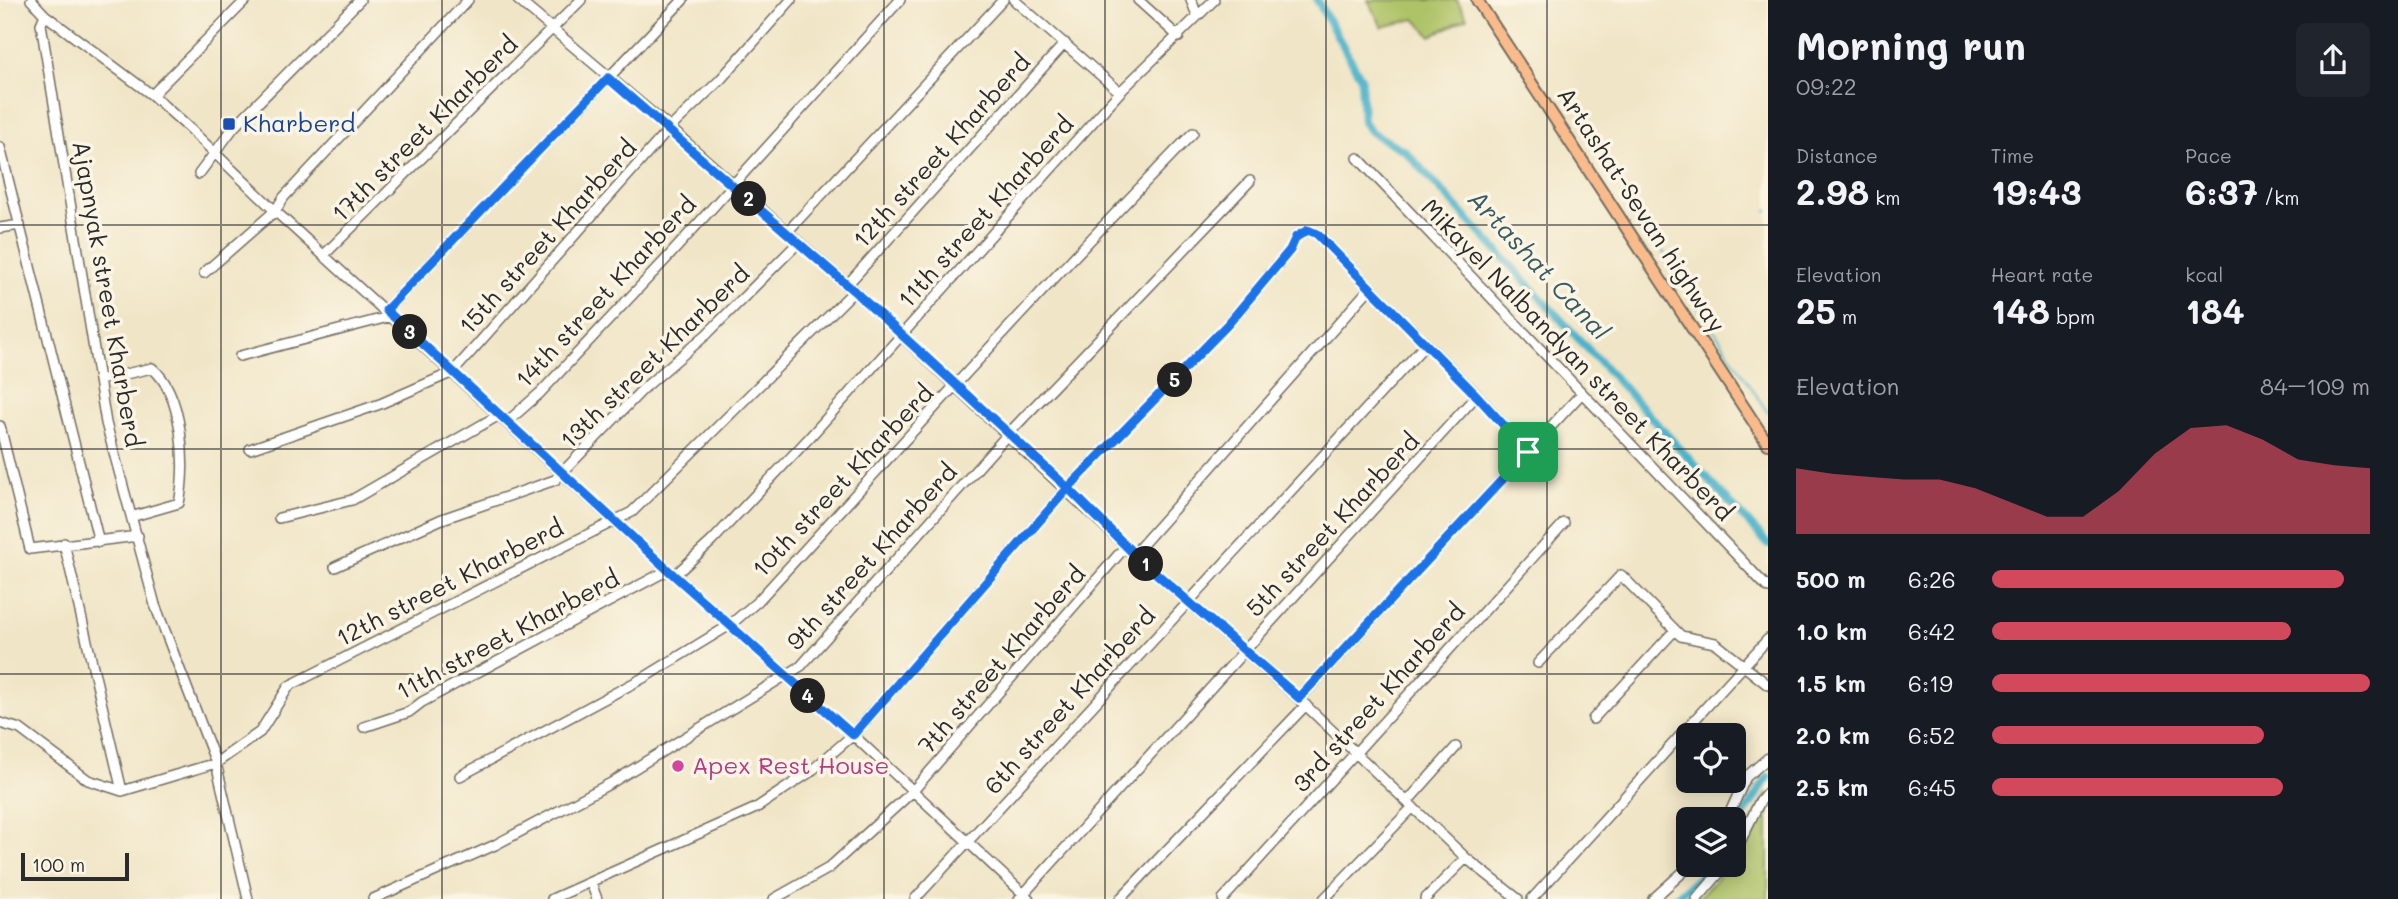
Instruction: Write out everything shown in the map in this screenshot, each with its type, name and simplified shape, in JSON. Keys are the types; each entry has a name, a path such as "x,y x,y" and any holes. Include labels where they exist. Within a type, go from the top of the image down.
{"main road":[{"name":"Artashat-Sevan highway","path":"1477,0 1768,444"}],"street":[{"path":"31,0 45,15 152,95 563,475 853,735 1024,897"},
{"path":"152,95 246,0"},
{"path":"199,174 234,127 360,0"},
{"path":"204,273 275,211 293,187 468,0"},
{"path":"518,0 670,128 851,288 1068,488 1130,550 1303,702 1466,858 1518,899"},
{"name":"17th street Kharberd","path":"324,255 581,0"},
{"path":"240,356 389,313 682,0"},
{"name":"15th street Kharberd","path":"250,449 380,404 453,372 670,128 720,80 791,0"},
{"name":"14th street Kharberd","path":"507,422 540,393 900,0"},
{"path":"787,232 1003,0"},
{"path":"1014,0 1120,92"},
{"path":"1138,0 1179,37"},
{"path":"1191,0 1197,15"},
{"name":"11th street Kharberd","path":"364,727 409,712 422,702 671,573 721,531 1120,92 1214,0"},
{"name":"Ajapnyak street Kharberd","path":"45,15 41,24 106,423 134,516 156,605 216,763 248,899"},
{"name":"12th street Kharberd","path":"122,791 216,763 260,732 289,686 632,512 851,288 1065,43"},
{"name":"10th street Kharberd","path":"460,776 633,684 730,625 758,601 957,387 1072,257 1193,133"},
{"path":"0,147 99,542"},
{"name":"Mikayel Nalbandyan street Kharberd","path":"1358,158 1768,588"},
{"name":"9th street Kharberd","path":"373,899 495,845 611,783 801,666 1008,434 1250,181"},
{"path":"0,228 20,225"},
{"path":"552,899 756,808 810,772 853,735 1068,488 1228,324 1290,250 1296,237 1308,230 1317,234 1477,396 1528,452"},
{"name":"13th street Kharberd","path":"335,566 442,519 526,491 563,475 643,389 707,334 799,242"},
{"name":"7th street Kharberd","path":"774,899 829,868 912,792 1370,288"},
{"name":"6th street Kharberd","path":"915,899 1424,345"},
{"path":"99,380 152,368 160,375 180,417 178,503 134,516"},
{"path":"1121,899 1582,393"},
{"name":"5th street Kharberd","path":"1024,897 1245,649 1477,396"},
{"path":"279,518 352,500 499,415"},
{"path":"0,425 4,461 30,549 138,536"},
{"name":"3rd street Kharberd","path":"1223,899 1564,523"},
{"path":"64,544 122,791"},
{"path":"1538,663 1621,575 1681,636 1715,643 1768,685"},
{"path":"1593,719 1675,630"},
{"path":"1532,899 1768,639"},
{"path":"0,723 20,729 88,780 122,791"},
{"path":"1324,899 1410,804 1456,747"},
{"path":"1732,807 1746,777 1768,758"},
{"path":"1746,830 1759,803 1768,792"},
{"path":"1425,899 1466,858"},
{"path":"1653,899 1678,877"},
{"path":"1697,899 1716,877"},
{"path":"592,883 597,899"}],"green space":[{"path":"1368,0 1457,0 1467,18 1431,36 1415,19 1382,27"},
{"path":"1768,792 1768,899 1698,899 1718,877 1746,877 1746,835"}],"waterway":[{"name":"Artashat Canal","path":"1317,0 1361,78 1363,122 1371,132 1405,151 1768,544"},
{"path":"1662,250 1768,413"},
{"name":"Artashat Canal","path":"1746,811 1768,777"},
{"name":"Artashat Canal","path":"1674,899 1699,877"}],"place":[{"name":"Kharberd","path":"229,124"},
{"name":"Apex Rest House","path":"678,766"}],"route":[{"path":"1528,452 1299,698 1134,554 1068,488 902,334 670,128 608,78 386,310 563,475 853,735 1068,488 1228,324 1290,250 1296,237 1308,230 1317,234 1477,396 1528,452"}]}
